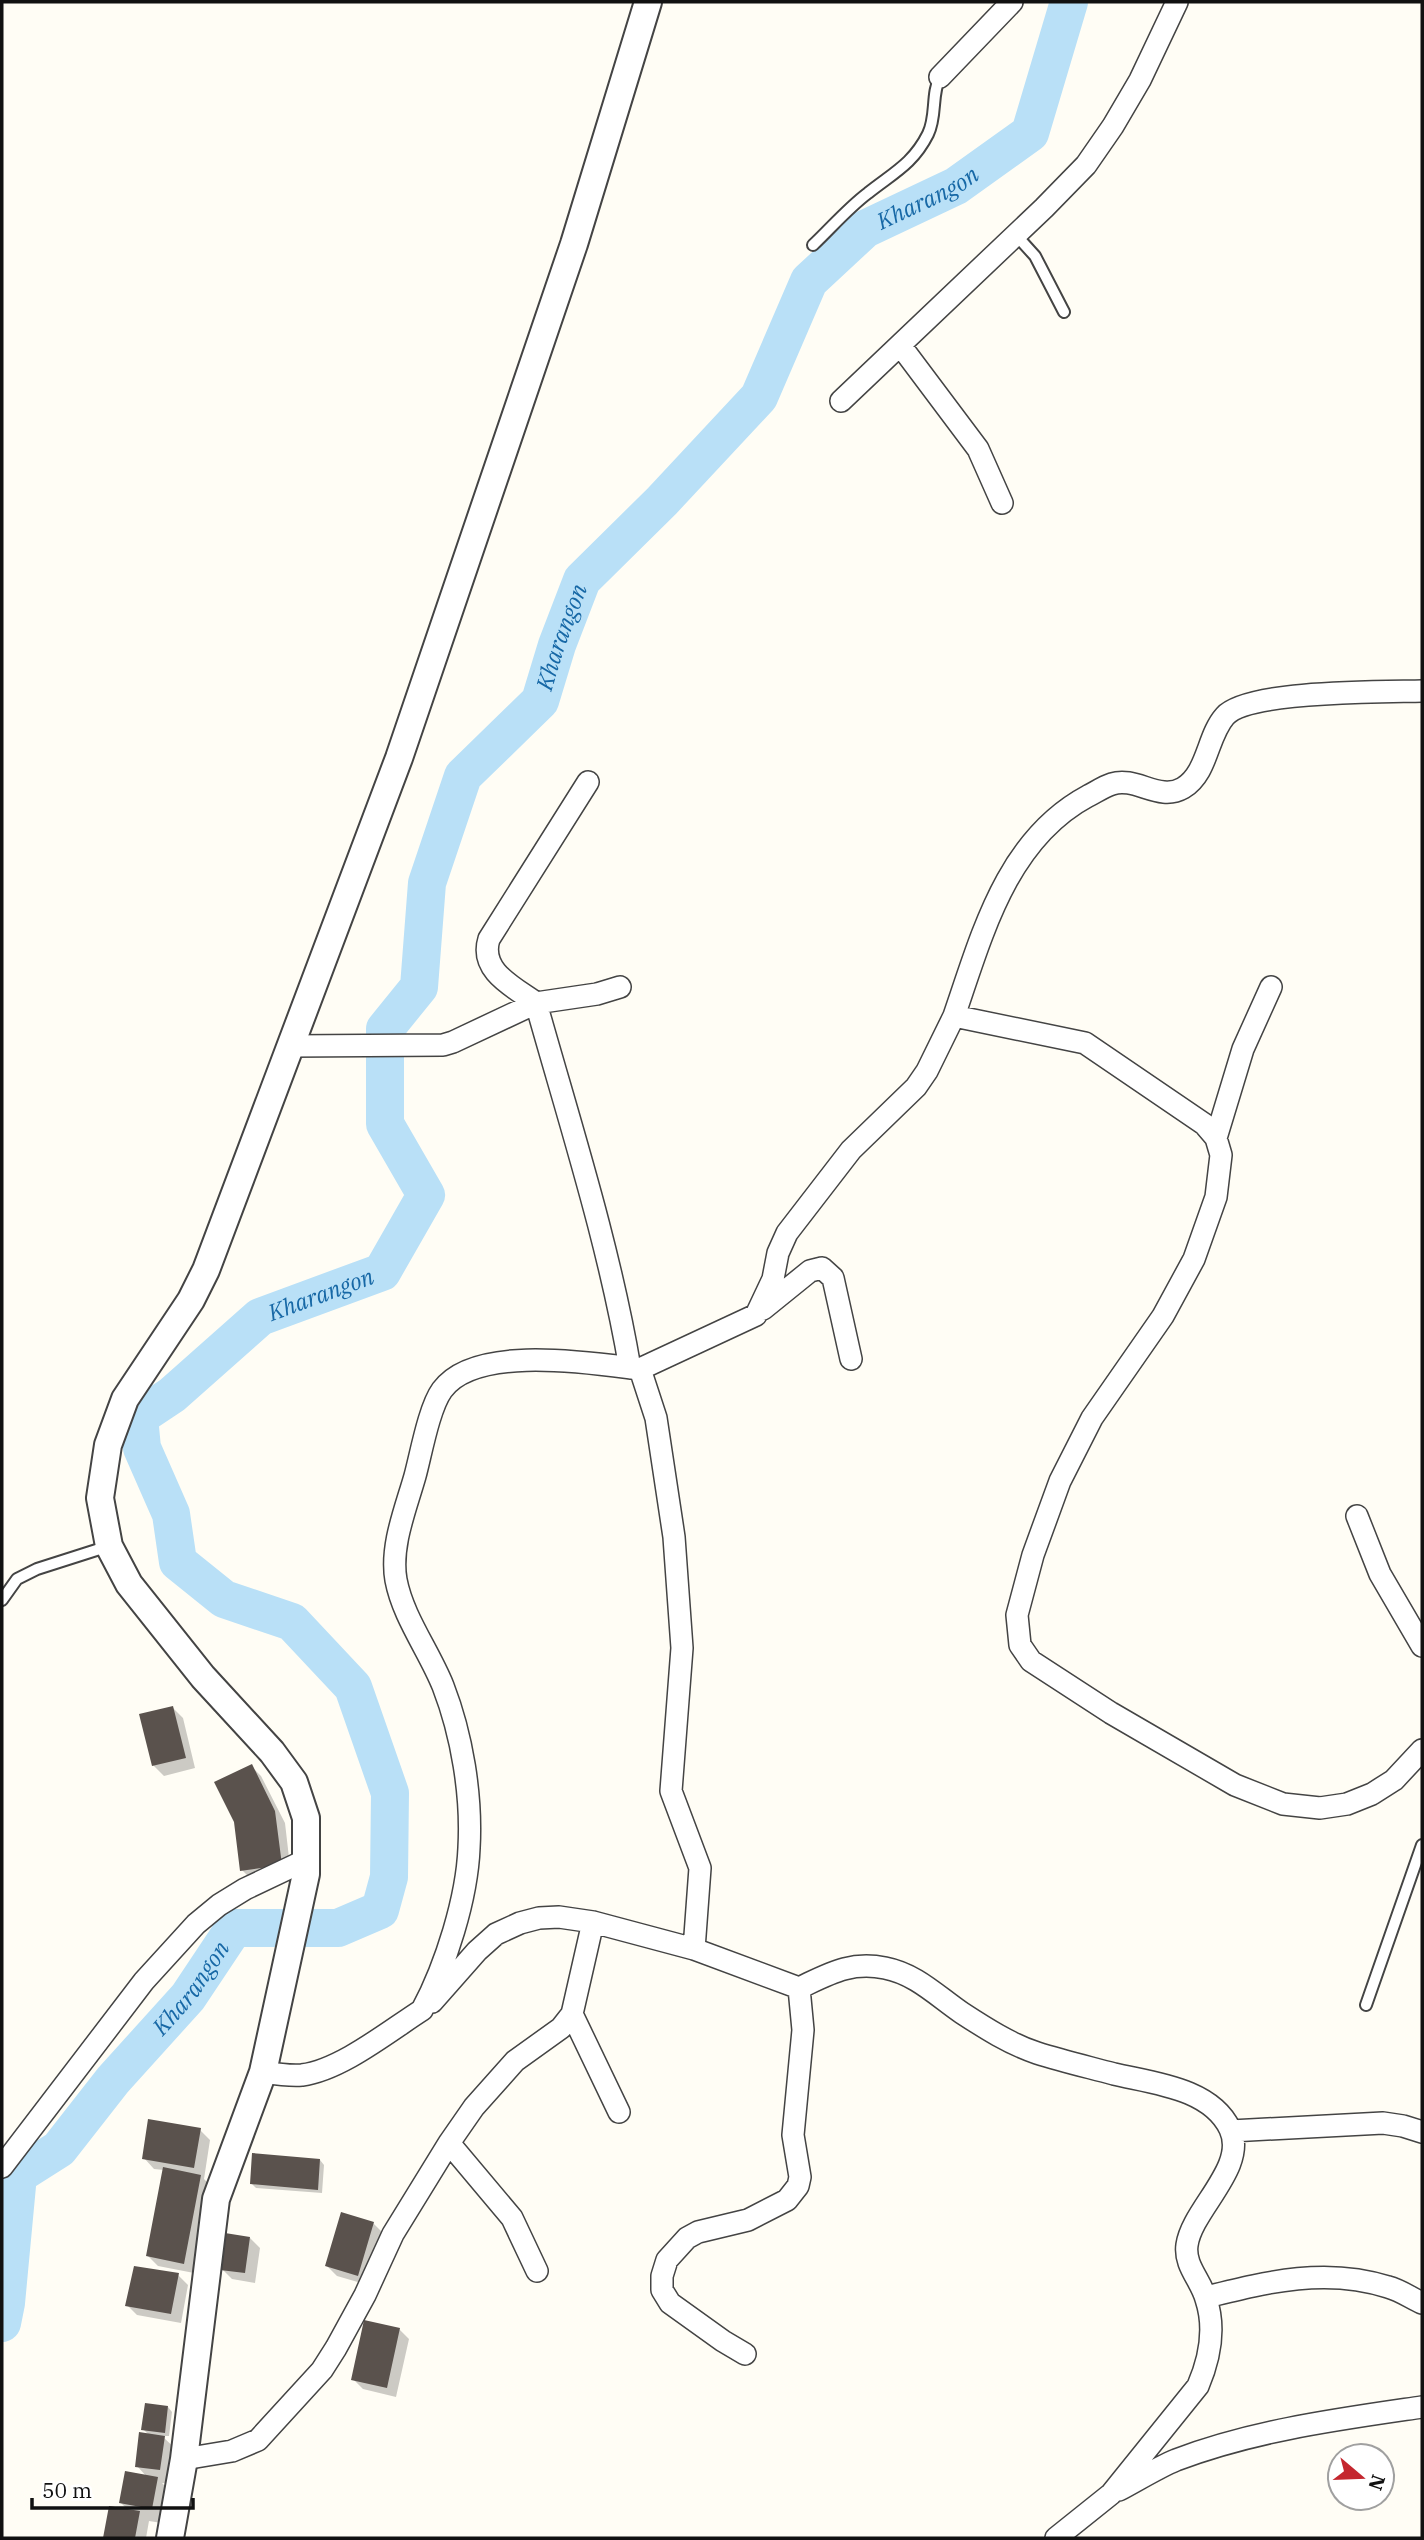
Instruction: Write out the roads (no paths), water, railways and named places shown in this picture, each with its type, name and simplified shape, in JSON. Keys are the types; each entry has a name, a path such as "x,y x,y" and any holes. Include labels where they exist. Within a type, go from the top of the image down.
{"street":[{"path":"170,2538 184,2459 216,2199 263,2072 306,1867 306,1818 293,1782 272,1752 202,1677 129,1584 109,1546 100,1499 108,1445 125,1399 191,1300 206,1270 399,758 574,244 648,2"},
{"path":"940,76 1012,2"},
{"path":"841,401 1086,165 1140,80 1177,2"},
{"path":"900,345 978,449 1002,503"},
{"path":"756,1315 773,1279 778,1254 787,1233 851,1150 916,1087 927,1071 954,1016 993,906 1009,876 1032,843 1069,806 1119,782 1160,793 1185,787 1196,777 1224,716 1235,707 1338,693 1422,691"},
{"path":"587,782 489,939 486,958 495,972 536,1003 599,1227 635,1368 656,1418 674,1537 682,1648 671,1791 700,1868 694,1949"},
{"path":"290,1046 429,1046 453,1042 536,1003 597,994 620,987"},
{"path":"1216,1138 1242,1049 1271,987"},
{"path":"954,1016 1085,1043 1193,1115 1216,1138 1221,1155 1216,1197 1194,1259 1163,1316 1092,1418 1060,1481 1033,1555 1017,1615 1020,1645 1031,1661 1111,1713 1235,1785 1283,1804 1320,1808 1347,1804 1372,1794 1394,1780 1422,1750"},
{"path":"422,2010 437,1977 454,1926 464,1890 470,1848 467,1789 455,1723 442,1685 402,1600 395,1563 403,1520 436,1400 456,1377 500,1362 535,1359 635,1368 756,1315 810,1271 822,1268 833,1278 851,1359"},
{"path":"1357,1516 1380,1574 1422,1646"},
{"path":"2,2168 144,1981 197,1924 219,1905 245,1889 306,1867"},
{"path":"263,2072 301,2075 334,2065 422,2010 440,1995 477,1951 496,1934 539,1918 559,1917 593,1922 694,1949 799,1988 846,1966 886,1968 926,1985 962,2013 1021,2047 1055,2059 1178,2089 1197,2098 1214,2109 1231,2131 1233,2145 1230,2161 1187,2242 1186,2255 1190,2267 1206,2297 1211,2323 1211,2348 1198,2386 1111,2494"},
{"path":"184,2459 232,2451 258,2440 307,2387 336,2348 365,2295 393,2234 474,2107 515,2061 561,2028 572,2014 593,1922"},
{"path":"745,2354 670,2303 662,2290 662,2276 667,2260 687,2238 698,2232 748,2220 787,2200 798,2186 800,2177 793,2135 803,2030 799,1988"},
{"path":"572,2014 620,2112"},
{"path":"1231,2131 1383,2123 1422,2132"},
{"path":"449,2143 512,2218 537,2271"},
{"path":"1206,2297 1275,2280 1310,2276 1348,2278 1389,2287 1422,2303"},
{"path":"1056,2538 1111,2494 1174,2461 1211,2448 1311,2424 1422,2407"}],"lane":[{"path":"813,245 867,193 896,174 917,153 930,130 934,88 940,76"},
{"path":"1016,235 1035,256 1064,312"},
{"path":"2,1600 18,1579 37,1569 109,1546"},
{"path":"1366,2005 1422,1845"}],"waterway":[{"name":"Kharangon","path":"2,2323 18,2175 59,2149 113,2080 188,1997 234,1928 338,1928 380,1910 389,1877 390,1793 353,1687 292,1622 224,1599 178,1562 171,1514 142,1448 139,1417 172,1395 260,1317 382,1272 426,1195 385,1124 385,1029 419,987 427,883 463,776 540,701 557,645 582,580 662,501 759,397 809,281 865,229 956,186 1030,133 1069,2"}]}
